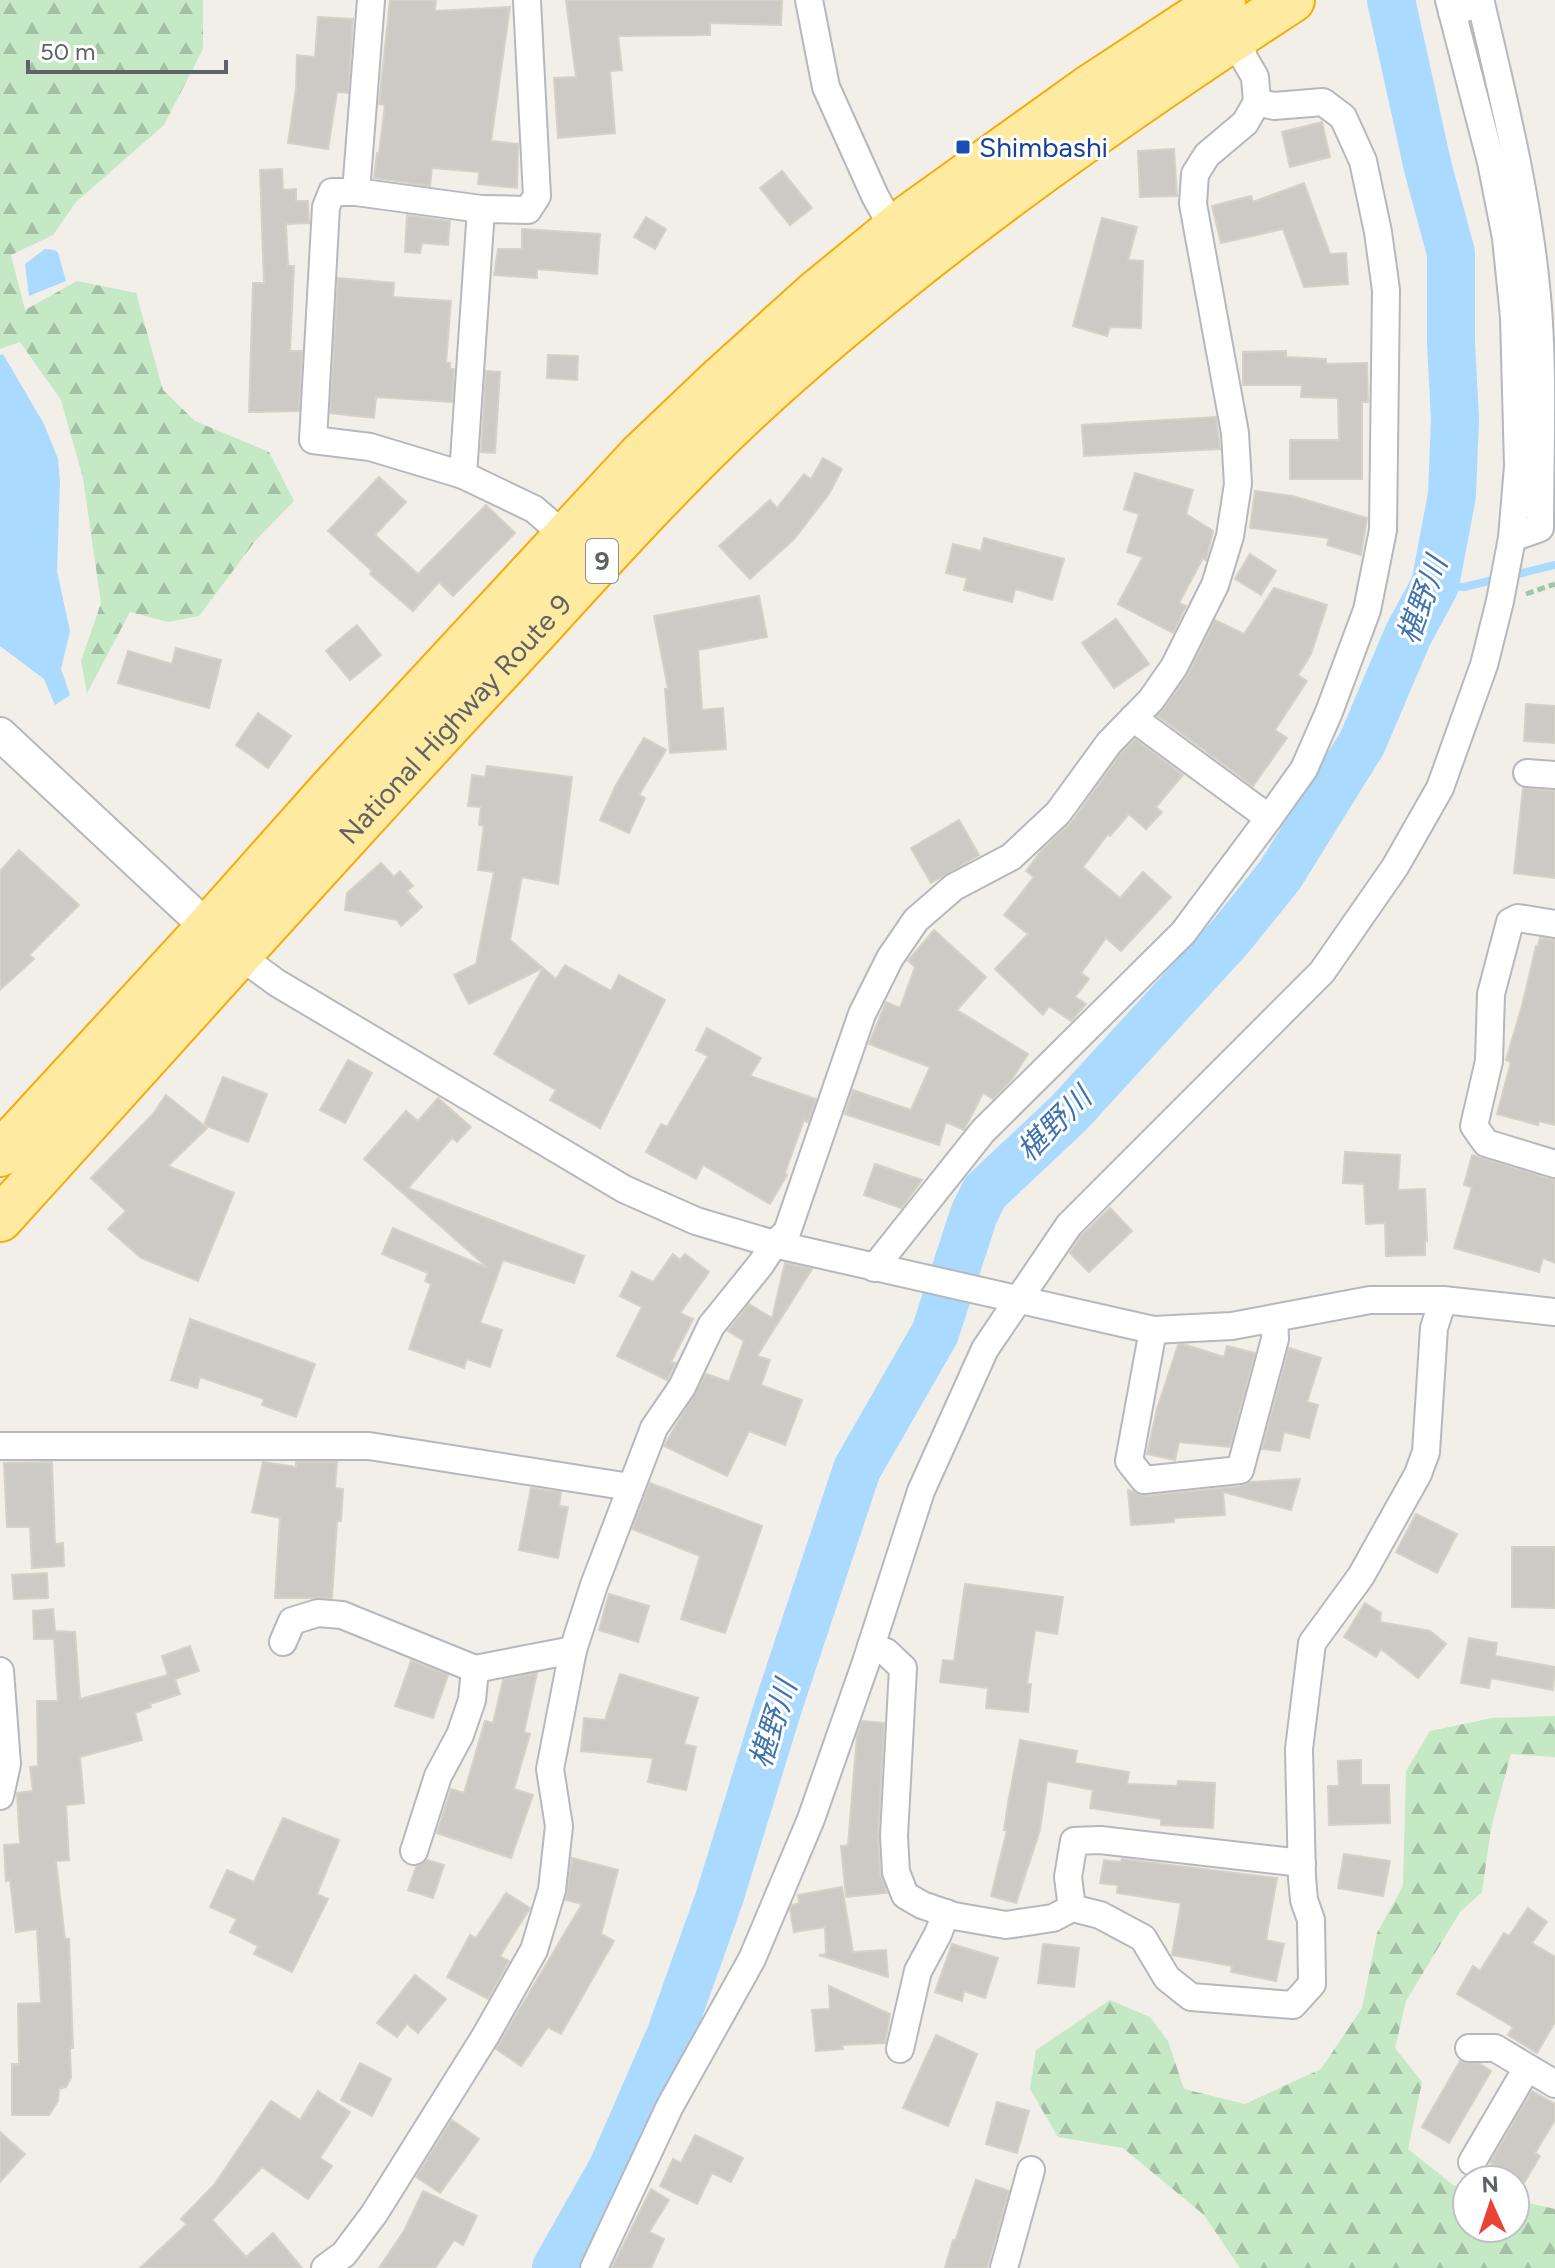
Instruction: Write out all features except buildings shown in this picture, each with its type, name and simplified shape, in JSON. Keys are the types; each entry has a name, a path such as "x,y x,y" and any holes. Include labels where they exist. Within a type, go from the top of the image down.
{"highway":[{"name":"National Highway Route 9","path":"0,1219 224,942 336,784 640,456 722,378 815,294 1004,147 1231,12 1292,0"},
{"name":"National Highway Route 9","path":"0,1154 224,942 760,399 858,313 1051,163 1231,12"}],"street":[{"path":"356,192 371,0"},
{"path":"809,0 826,87 875,196 894,230"},
{"path":"527,1 537,196 528,210 481,209 356,192 332,192 326,207 313,440 370,447 463,475 534,509 599,563"},
{"path":"594,2268 670,2106 752,1959 811,1819 921,1491 985,1349 1015,1298 1069,1225 1322,972 1395,867 1440,788 1484,665 1500,601 1512,538 1518,466 1514,317 1506,238 1491,162 1450,6"},
{"path":"325,2268 344,2254 374,2214 534,1950 552,1890 559,1826 550,1769 573,1650 630,1487 654,1428 682,1387 711,1326 774,1244 787,1232 862,1014 890,958 916,920 954,887 1011,857 1058,813 1109,743 1151,700 1174,667 1215,585 1230,536 1238,484 1235,433 1193,204 1195,174 1207,155 1245,123 1257,102 1255,77 1244,58 1231,12"},
{"path":"883,1270 983,1131 1183,933 1269,818 1304,769 1367,610 1383,530 1386,290 1363,161 1343,117 1323,102 1274,106 1257,102"},
{"path":"463,475 481,209"},
{"path":"1133,718 1269,818"},
{"path":"0,734 224,942 277,983 624,1189 696,1221 774,1244 883,1270 1153,1330 1232,1326 1370,1300 1443,1300 1555,1312"},
{"path":"1527,773 1555,775"},
{"path":"1555,924 1518,918 1510,922 1491,994 1489,1061 1474,1126 1486,1143 1555,1164"},
{"path":"871,1646 886,1652 903,1668 894,1836 896,1872 905,1895 946,1913 1006,1925 1053,1918 1072,1908 1100,1915 1143,1938 1167,1978 1191,1997 1293,2005 1312,1984 1311,1920 1304,1900 1299,1749 1312,1643 1361,1576 1418,1474 1426,1452 1434,1328 1443,1300"},
{"path":"1153,1330 1129,1461 1144,1480 1240,1470 1275,1339 1274,1318"},
{"path":"0,1446 369,1446 630,1487"},
{"path":"283,1642 292,1621 318,1613 342,1615 475,1669 573,1650"},
{"path":"414,1851 438,1776 460,1735 472,1700 475,1669"},
{"path":"0,1671 7,1764 0,1796"},
{"path":"1072,1908 1068,1877 1074,1841 1100,1840 1302,1863"},
{"path":"900,2049 918,1971 946,1913"},
{"path":"1469,2048 1495,2048 1555,2084"},
{"path":"1472,2162 1527,2068"},
{"path":"1004,2268 1031,2170"}],"green space":[{"path":"0,0 203,0 203,49 164,125 76,202 53,235 11,255 25,310 77,281 136,293 163,390 195,421 269,452 294,501 256,540 199,616 168,622 130,612 87,693 81,661 101,603 83,478 61,400 20,342 0,349"},
{"path":"1555,1716 1555,1757 1511,1754 1491,1828 1482,1892 1460,1912 1406,2001 1395,2048 1422,2082 1408,2149 1451,2183 1451,2244 1531,2244 1531,2204 1555,2209 1555,2268 1240,2268 1204,2215 1123,2148 1058,2137 1030,2089 1036,2050 1110,2000 1150,2017 1168,2041 1184,2089 1245,2104 1321,2069 1362,2008 1377,1933 1403,1886 1406,1771 1430,1731 1492,1718"}],"water":[{"path":"45,249 58,253 66,281 29,296 25,264"},
{"path":"3,354 44,424 58,459 57,571 70,631 61,669 70,695 55,705 44,679 0,646 0,355"}],"waterway":[{"name":"椹野川","path":"556,2268 612,2169 670,2036 719,1899 779,1704 857,1469 935,1333 974,1214 985,1192 1069,1113 1230,937 1280,875 1362,743 1408,635 1435,585 1452,495 1455,419 1451,253 1428,168 1391,0"},
{"path":"1435,585 1464,587 1555,565"}],"place":[{"name":"Shimbashi","path":"963,147"}]}
